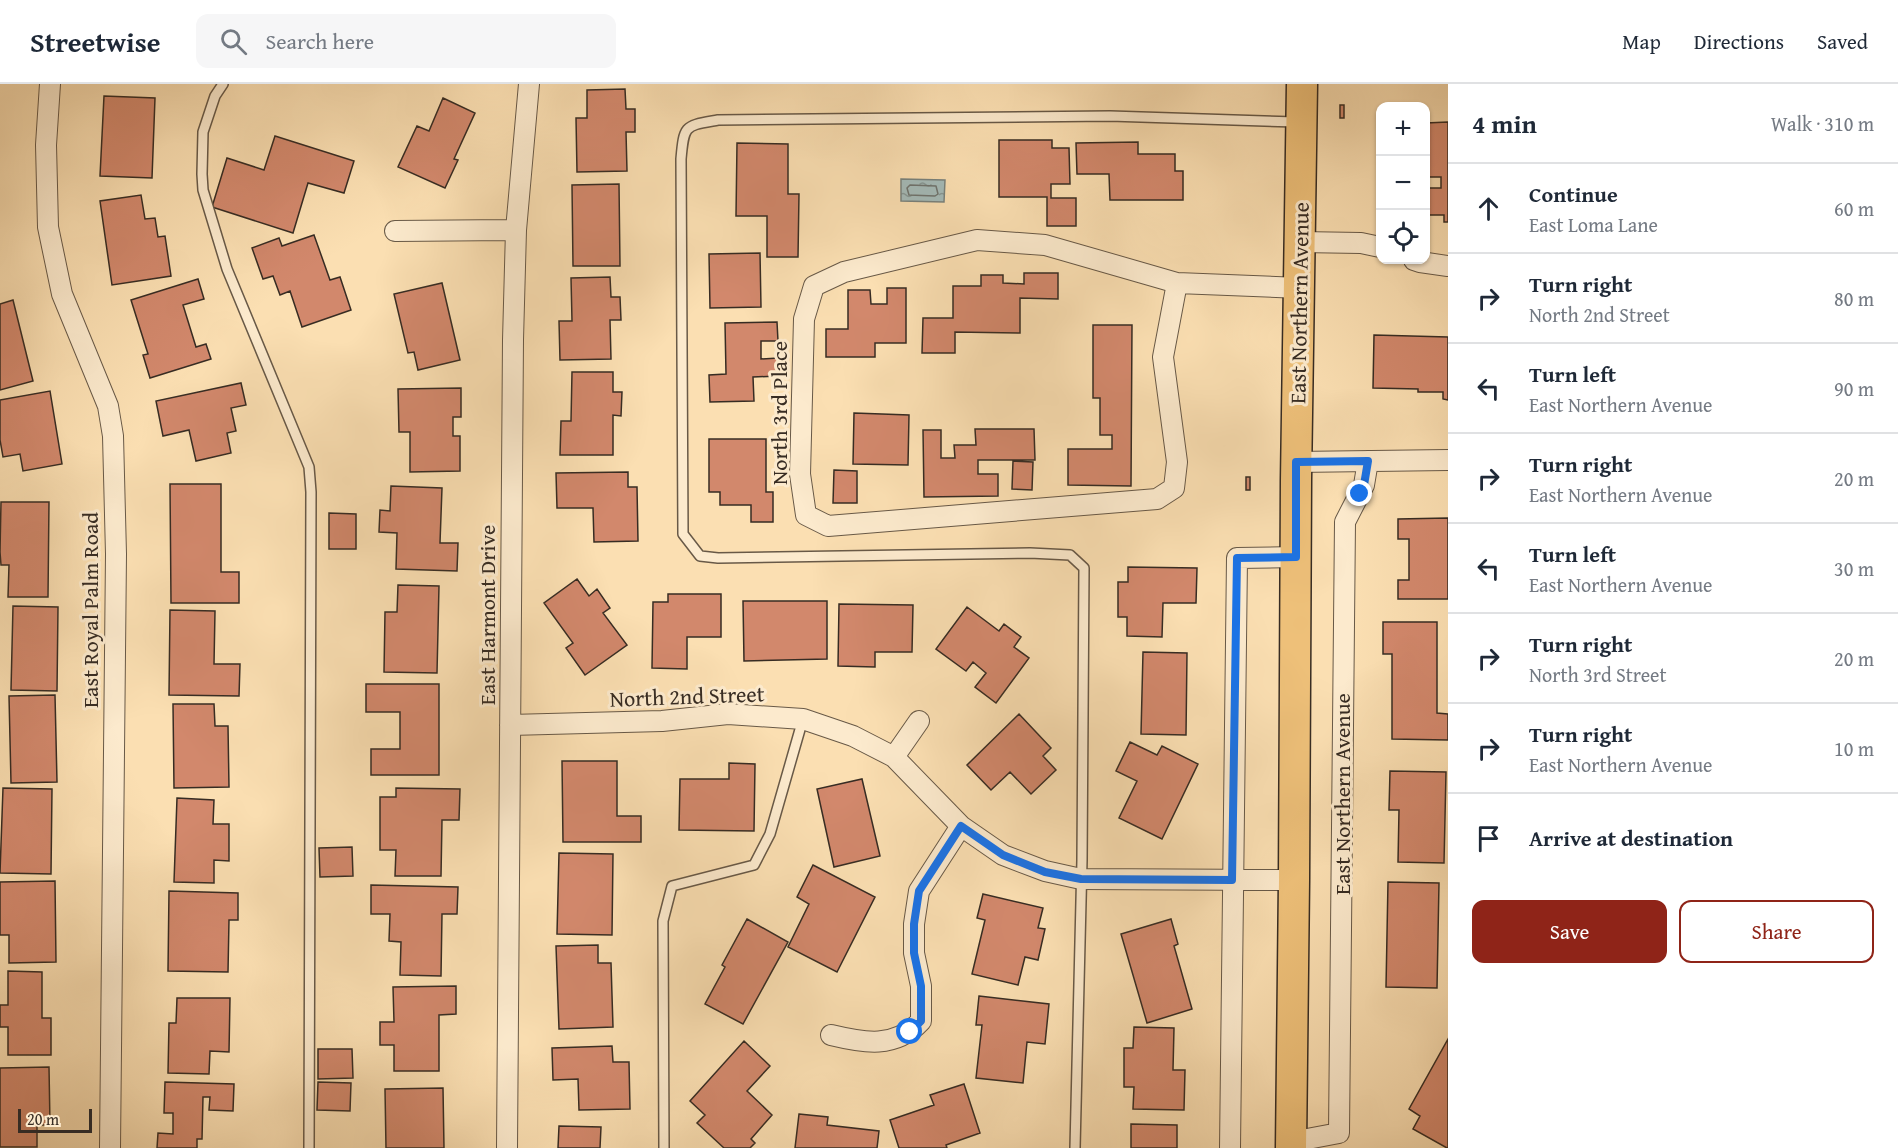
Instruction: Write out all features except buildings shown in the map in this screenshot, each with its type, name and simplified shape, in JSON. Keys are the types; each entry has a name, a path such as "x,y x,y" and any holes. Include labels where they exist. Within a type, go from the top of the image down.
{"main road":[{"name":"East Northern Avenue","path":"1291,1145 1296,462 1302,84"}],"street":[{"name":"East Royal Palm Road","path":"50,84 47,102 46,145 48,227 62,294 108,406 113,436 116,554 110,1148"},
{"name":"East Harmont Drive","path":"507,1148 516,230 529,84"},
{"path":"395,231 516,230"},
{"name":"North 3rd Place","path":"1177,283 1162,357 1177,462 1173,488 1157,499 828,526 806,514 800,474 804,319 814,286 844,272 977,240 1045,245 1177,283 1300,288"},
{"path":"1300,242 1361,243 1376,246"},
{"path":"1430,263 1448,266"},
{"path":"1296,462 1448,460"},
{"name":"East Northern Avenue","path":"1291,1145 1340,1133 1345,522 1364,485 1368,461"},
{"path":"1230,1148 1237,558 1296,557"},
{"name":"North 2nd Street","path":"510,725 662,721 728,714 803,719 853,736 894,757 961,826 1003,855 1045,872 1081,879 1294,880"},
{"path":"894,757 919,721"},
{"path":"831,1035 860,1042 897,1039 910,1032 921,1021 921,986 914,953 914,924 919,891 961,826"}],"lane":[{"path":"224,84 215,96 203,132 203,190 227,269 309,466 311,516 309,1148"},
{"path":"1075,1148 1081,879 1084,568 1070,555 1030,553 718,558 700,556 683,534 681,159 683,135 692,125 718,120 1110,116 1302,123"},
{"path":"664,1148 663,921 672,886 754,865 770,834 803,719"}],"water":[{"path":"901,179 945,180 944,202 901,201"}],"route":[{"path":"910,1032 921,1021 921,986 914,953 914,924 919,891 961,826 1003,855 1045,872 1081,879 1232,880 1237,558 1296,557 1296,462 1368,461 1360,494"}]}
